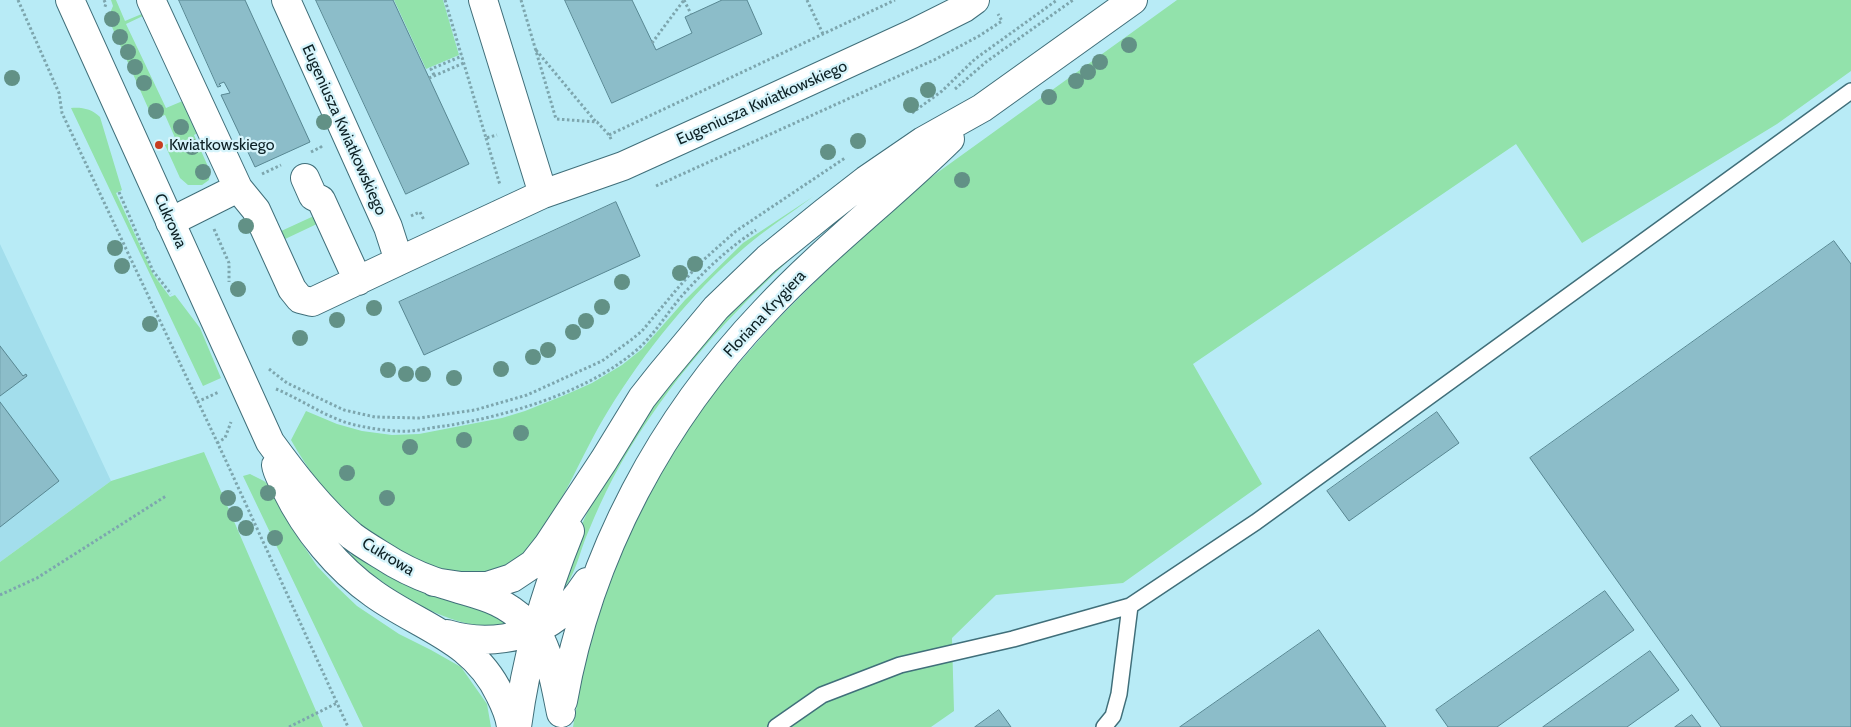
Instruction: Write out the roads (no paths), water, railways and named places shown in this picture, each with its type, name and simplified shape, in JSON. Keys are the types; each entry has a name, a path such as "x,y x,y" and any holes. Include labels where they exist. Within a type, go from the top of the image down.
{"street":[{"name":"Cukrowa","path":"70,0 270,442 276,469 305,522 332,556 358,583 394,608 437,631 474,657 490,675 506,708 511,727"},
{"name":"Eugeniusza Kwiatkowskiego","path":"151,0 238,188 256,210 292,289 300,299 312,302 543,194 623,166 912,34 964,8 984,3"},
{"name":"Eugeniusza Kwiatkowskiego","path":"286,0 388,227 399,261"},
{"path":"483,0 543,194"},
{"name":"Floriana Krygiera","path":"434,582 461,586 487,586 522,573 541,554 604,460 642,398 716,308 767,259 866,180 923,141 982,108 1133,0"},
{"name":"Floriana Krygiera","path":"560,720 580,621 601,562 638,484 663,442 697,393 764,311 933,156 982,108"},
{"path":"304,167 312,196 321,200 358,281"},
{"path":"170,222 238,188"},
{"name":"Cukrowa","path":"270,442 330,514 353,536 395,563 434,582 493,599 512,610 535,630 547,654 560,720"},
{"name":"Floriana Krygiera","path":"535,630 560,556 584,500 604,460"},
{"name":"Floriana Krygiera","path":"535,630 559,616 574,602 601,562"},
{"name":"Cukrowa","path":"437,631 455,636 486,639 516,636 535,630"},
{"path":"517,727 521,696 535,630"}],"lane":[{"path":"776,727 822,695 900,664 1013,639 1130,606 1256,522 1851,91"},
{"path":"1104,727 1113,716 1119,694 1130,606"}],"place":[{"name":"Kwiatkowskiego","path":"159,145"}]}
